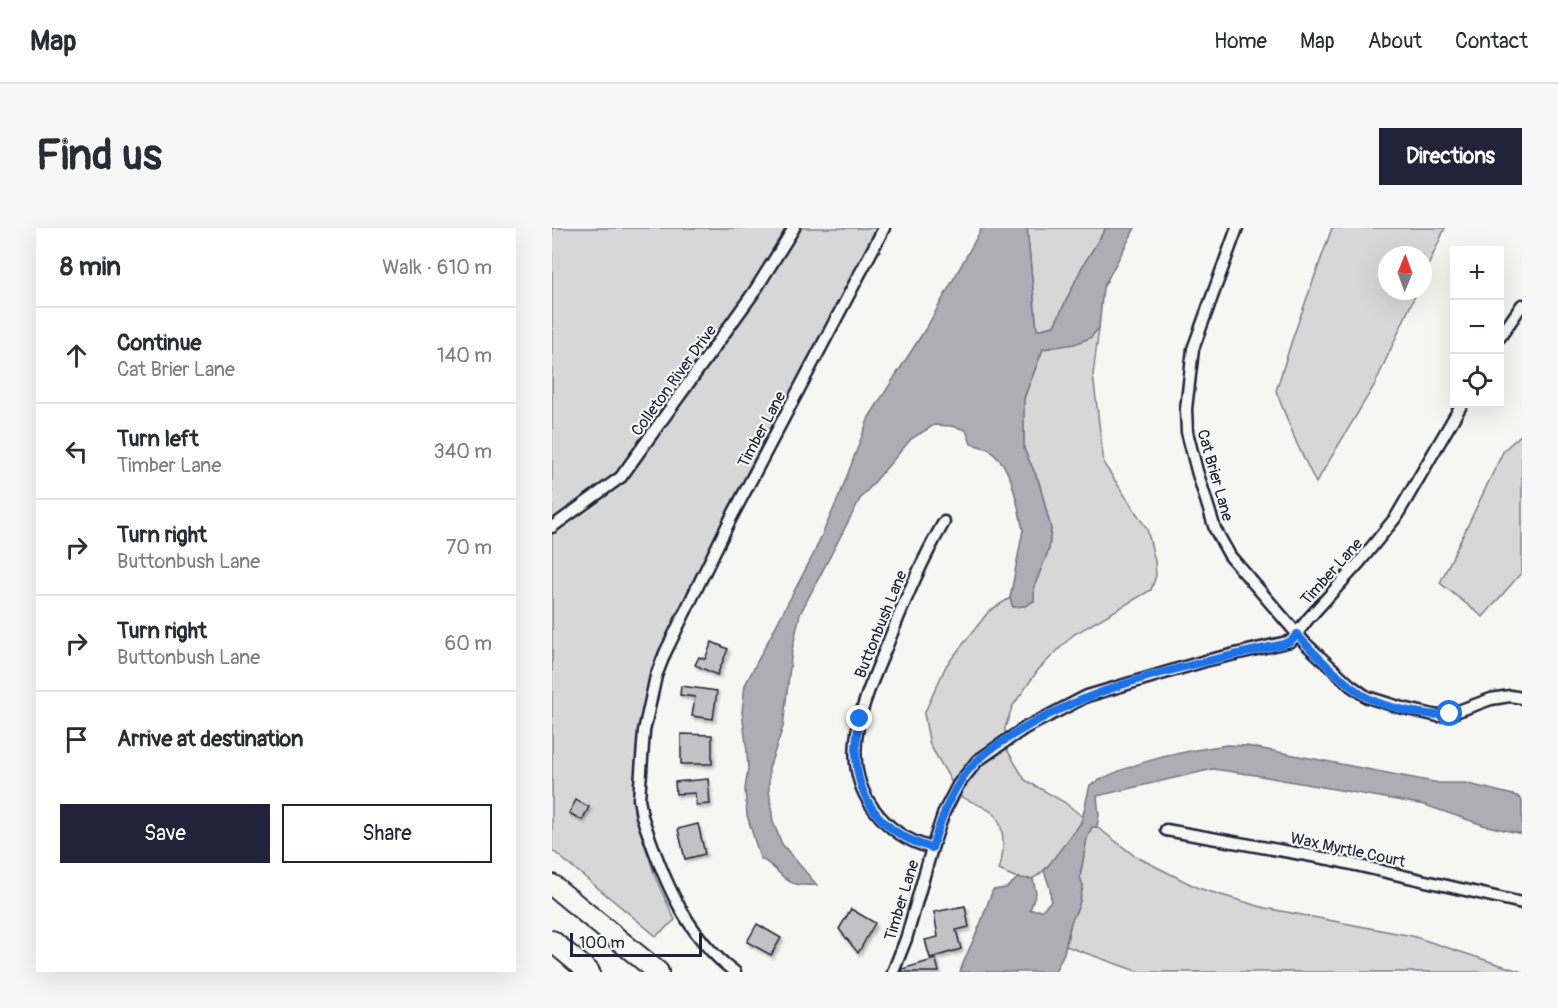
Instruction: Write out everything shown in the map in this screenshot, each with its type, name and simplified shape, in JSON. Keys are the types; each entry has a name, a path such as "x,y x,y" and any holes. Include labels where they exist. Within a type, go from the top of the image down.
{"highway":[{"path":"552,885 658,972"},
{"path":"552,941 589,972"}],"street":[{"name":"Colleton River Drive","path":"552,526 621,477 754,292 794,228"},
{"name":"Timber Lane","path":"735,972 700,938 678,904 665,878 642,816 639,789 644,731 652,692 665,653 700,579 884,228"},
{"name":"Cat Brier Lane","path":"1237,228 1193,349 1186,409 1187,432 1210,514 1221,540 1242,573 1297,634 1361,694 1399,707 1438,716 1491,699 1510,696 1522,698"},
{"path":"1504,331 1522,305"},
{"name":"Timber Lane","path":"894,972 944,812 966,773 982,756 1025,728 1068,705 1108,689 1205,661 1291,641 1396,518 1460,408"},
{"name":"Buttonbush Lane","path":"932,848 903,837 878,815 860,784 856,771 855,749 860,719 874,676 918,570 944,522"},
{"name":"Wax Myrtle Court","path":"1166,830 1329,859 1522,903"}],"shaded area":[{"path":"552,228 880,228 783,407 652,675 640,730 634,812 656,879 675,920 656,936 552,850"},
{"path":"982,228 1027,228 1037,330 1054,326 1082,267 1106,228 1135,228 1103,288 1099,328 1090,338 1074,344 1043,349 1024,398 1024,449 1039,482 1051,529 1049,549 1034,587 1034,601 1025,606 1013,607 1010,598 1023,530 1011,480 1003,464 989,449 971,444 966,430 934,425 911,439 860,499 800,614 792,650 783,727 769,768 773,822 782,844 817,885 796,884 790,882 760,858 747,815 745,789 748,769 742,712 745,685 813,555 841,492 869,417 928,325"},
{"path":"1027,228 1106,228 1082,267 1054,326 1037,330"},
{"path":"1332,228 1445,228 1432,257 1432,246 1378,246 1378,300 1413,300 1375,384 1316,483 1297,444 1276,391"},
{"path":"1099,328 1093,375 1104,464 1147,529 1155,561 1156,576 1151,590 1073,635 1038,670 1012,707 1005,728 1006,748 1025,780 1064,802 1083,817 1068,842 1044,870 1031,879 1023,879 999,870 1003,842 999,821 988,809 957,795 930,745 924,714 946,666 989,611 1010,598 1013,607 1034,601 1034,587 1049,549 1051,529 1039,482 1024,449 1024,398 1043,349 1080,341"},
{"path":"1522,434 1522,572 1483,617 1440,583 1504,450"},
{"path":"1227,745 1247,746 1439,783 1465,783 1517,796 1522,800 1522,834 1483,825 1425,805 1213,769 1097,796 1099,815 1097,827 1092,827 1087,838 1080,877 1083,885 1079,905 1071,922 1064,953 1055,972 960,972 993,890 1006,888 1018,878 1033,879 1036,893 1030,910 1042,910 1051,901 1050,888 1044,871 1081,823 1090,785 1123,770 1156,759"},
{"path":"1092,827 1097,827 1135,856 1198,888 1265,908 1412,936 1522,972 1139,972 1066,946 1071,922 1079,905 1083,886 1080,877 1087,838"}],"building":[{"path":"712,642 728,649 717,675 695,665 699,657 705,659"},
{"path":"681,686 717,691 713,719 692,716 695,697 680,695"},
{"path":"681,734 712,735 712,764 681,764"},
{"path":"708,779 710,804 696,805 695,793 676,794 675,782"},
{"path":"576,800 589,807 582,820 569,813"},
{"path":"698,824 705,854 685,859 678,829"},
{"path":"965,906 969,927 956,930 961,949 930,958 925,940 938,937 934,912"},
{"path":"851,909 875,923 858,953 839,929"},
{"path":"757,924 781,938 771,955 747,942"},
{"path":"936,959 939,972 901,972 902,969"}],"route":[{"path":"860,719 856,735 856,771 866,797 878,815 896,832 909,841 932,848 944,812 966,773 982,756 1025,728 1087,696 1205,661 1284,644 1291,641 1297,634 1361,694 1376,701 1427,715 1450,714"}]}
